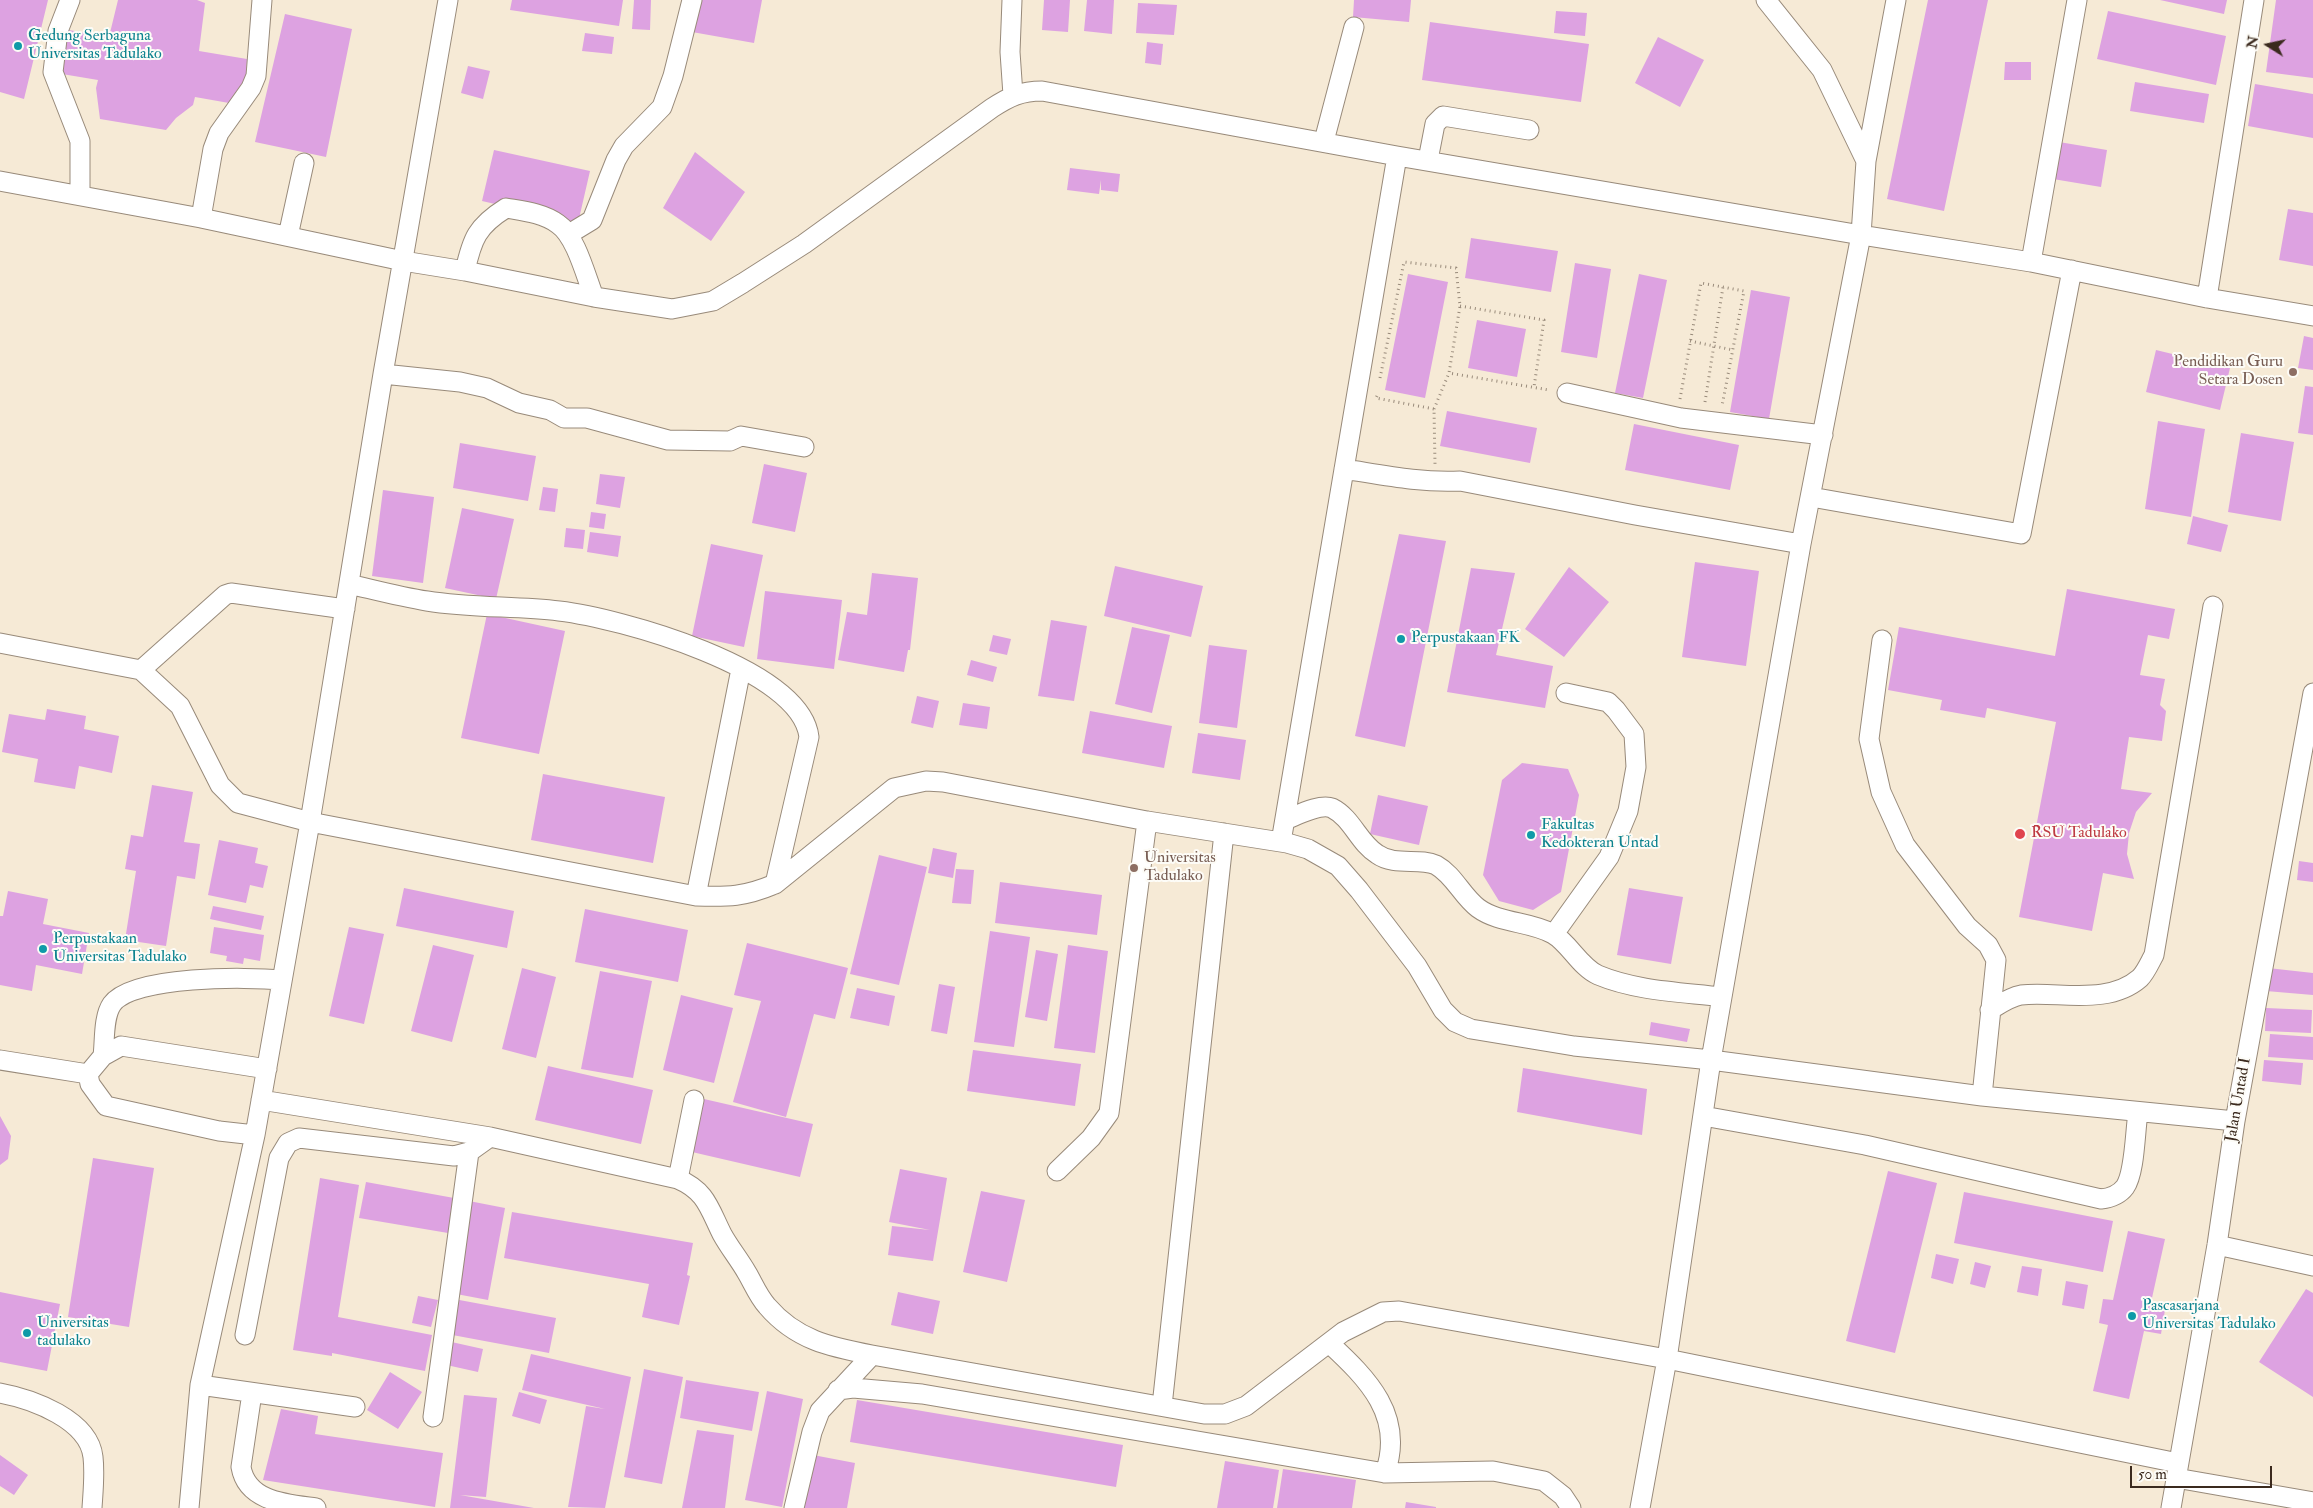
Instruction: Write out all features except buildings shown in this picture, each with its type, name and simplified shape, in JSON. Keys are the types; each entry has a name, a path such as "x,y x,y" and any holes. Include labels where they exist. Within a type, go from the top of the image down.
{"street":[{"path":"70,0 58,31 53,72 80,141 80,196"},
{"path":"201,218 214,149 220,133 251,88 256,76 262,0"},
{"path":"188,1508 200,1385 255,1135 267,1069 310,822 383,374 448,0"},
{"path":"569,234 592,220 616,160 624,146 662,107 674,76 692,0"},
{"path":"1012,0 1010,52 1013,95"},
{"path":"1766,0 1822,70 1866,161"},
{"path":"1640,1508 1667,1359 1711,1060 1801,544 1861,235 1866,161 1896,0"},
{"path":"2031,262 2077,0"},
{"path":"2207,298 2254,0"},
{"path":"1324,141 1354,27"},
{"path":"0,181 201,218 403,261 465,271 594,297 672,309 713,301 804,244 864,198 1013,95 1026,91 1042,91 1080,96 1397,156 2031,262 2207,298 2313,316"},
{"path":"1428,160 1435,124 1443,116 1529,130"},
{"path":"1281,842 1397,156"},
{"path":"288,236 304,163"},
{"path":"465,271 471,242 496,214 506,208 536,214 559,224 569,234 594,297"},
{"path":"1811,497 2021,534 2072,270"},
{"path":"383,374 460,382 486,388 519,403 550,410 564,418 587,418 668,440 730,441 741,436 804,447"},
{"path":"1567,393 1677,417 1823,435"},
{"path":"1344,469 1403,480 1460,481 1635,515 1801,544"},
{"path":"349,584 427,601 560,611 642,629 731,662 781,692 808,725 810,737 774,884"},
{"path":"141,670 225,595 231,593 345,609"},
{"path":"1990,1010 2004,1001 2020,995 2079,996 2123,989 2141,977 2154,955 2213,606"},
{"path":"1882,640 1869,739 1881,792 1905,845 1967,926 1994,953 1996,960 1982,1096"},
{"path":"0,644 141,670 180,706 220,786 238,803 310,822 696,896 736,897 774,884 894,788 926,781 943,782 1147,821 1281,842 1308,849 1338,866 1417,966 1443,1010 1455,1022 1471,1029 1574,1046 1711,1060 1982,1096 2138,1113 2235,1121"},
{"path":"696,896 741,669"},
{"path":"1554,934 1609,857 1628,811 1636,767 1634,734 1616,710 1608,702 1566,693"},
{"name":"Jalan Untad I","path":"2171,1508 2217,1245 2235,1121 2313,693"},
{"path":"1285,820 1321,808 1331,808 1348,823 1365,846 1378,856 1401,862 1434,864 1447,873 1477,908 1498,918 1554,934 1572,953 1597,974 1640,987 1722,998"},
{"path":"1057,1171 1091,1138 1109,1113 1147,821"},
{"path":"1162,1406 1224,832"},
{"path":"103,1056 107,1019 111,1005 119,997 137,988 214,978 282,980"},
{"path":"88,1074 103,1056 121,1046 267,1069"},
{"path":"0,1060 88,1074"},
{"path":"88,1074 90,1084 106,1106 219,1130 255,1135"},
{"path":"261,1100 490,1137 678,1180 691,1185 705,1198 723,1236 765,1304 794,1330 826,1346 1204,1414 1225,1414 1246,1406 1329,1343 1364,1320 1383,1312 1399,1311 1667,1359 2313,1502"},
{"path":"678,1180 694,1100"},
{"path":"1703,1116 1865,1145 2101,1199 2117,1194 2126,1186 2130,1171 2138,1113"},
{"path":"245,1335 278,1158 288,1143 299,1138 454,1156 469,1152 490,1137"},
{"path":"433,1417 469,1152"},
{"path":"2217,1245 2313,1266"},
{"path":"1329,1343 1375,1390 1388,1424 1390,1458 1385,1473"},
{"path":"794,1508 812,1432 820,1411 872,1355"},
{"path":"200,1385 355,1407"},
{"path":"838,1390 853,1388 922,1394 1385,1473 1493,1471 1544,1481 1563,1496 1571,1508"},
{"path":"0,1393 18,1396 73,1422 88,1438 94,1457 92,1508"},
{"path":"252,1393 241,1467 242,1478 256,1493 277,1503 316,1508"}],"path":[{"path":"1380,379 1404,262 1456,268 1460,306 1448,373 1434,408 1435,482"},
{"path":"1677,417 1701,283 1744,291 1732,350 1710,421"},
{"path":"1710,421 1713,346 1723,287"},
{"path":"1460,306 1544,320 1534,387"},
{"path":"1690,341 1732,350"},
{"path":"1448,373 1567,393"},
{"path":"1378,389 1376,398 1434,408"}],"place":[{"name":"Gedung Serbaguna Universitas Tadulako","path":"18,46"},
{"name":"Pendidikan Guru Setara Dosen","path":"2293,372"},
{"name":"Perpustakaan FK","path":"1401,639"},
{"name":"RSU Tadulako","path":"2020,834"},
{"name":"Fakultas Kedokteran Untad","path":"1531,835"},
{"name":"Universitas Tadulako","path":"1134,868"},
{"name":"Perpustakaan Universitas Tadulako","path":"43,949"},
{"name":"Pascasarjana Universitas Tadulako","path":"2132,1316"},
{"name":"Universitas tadulako","path":"27,1333"}]}
